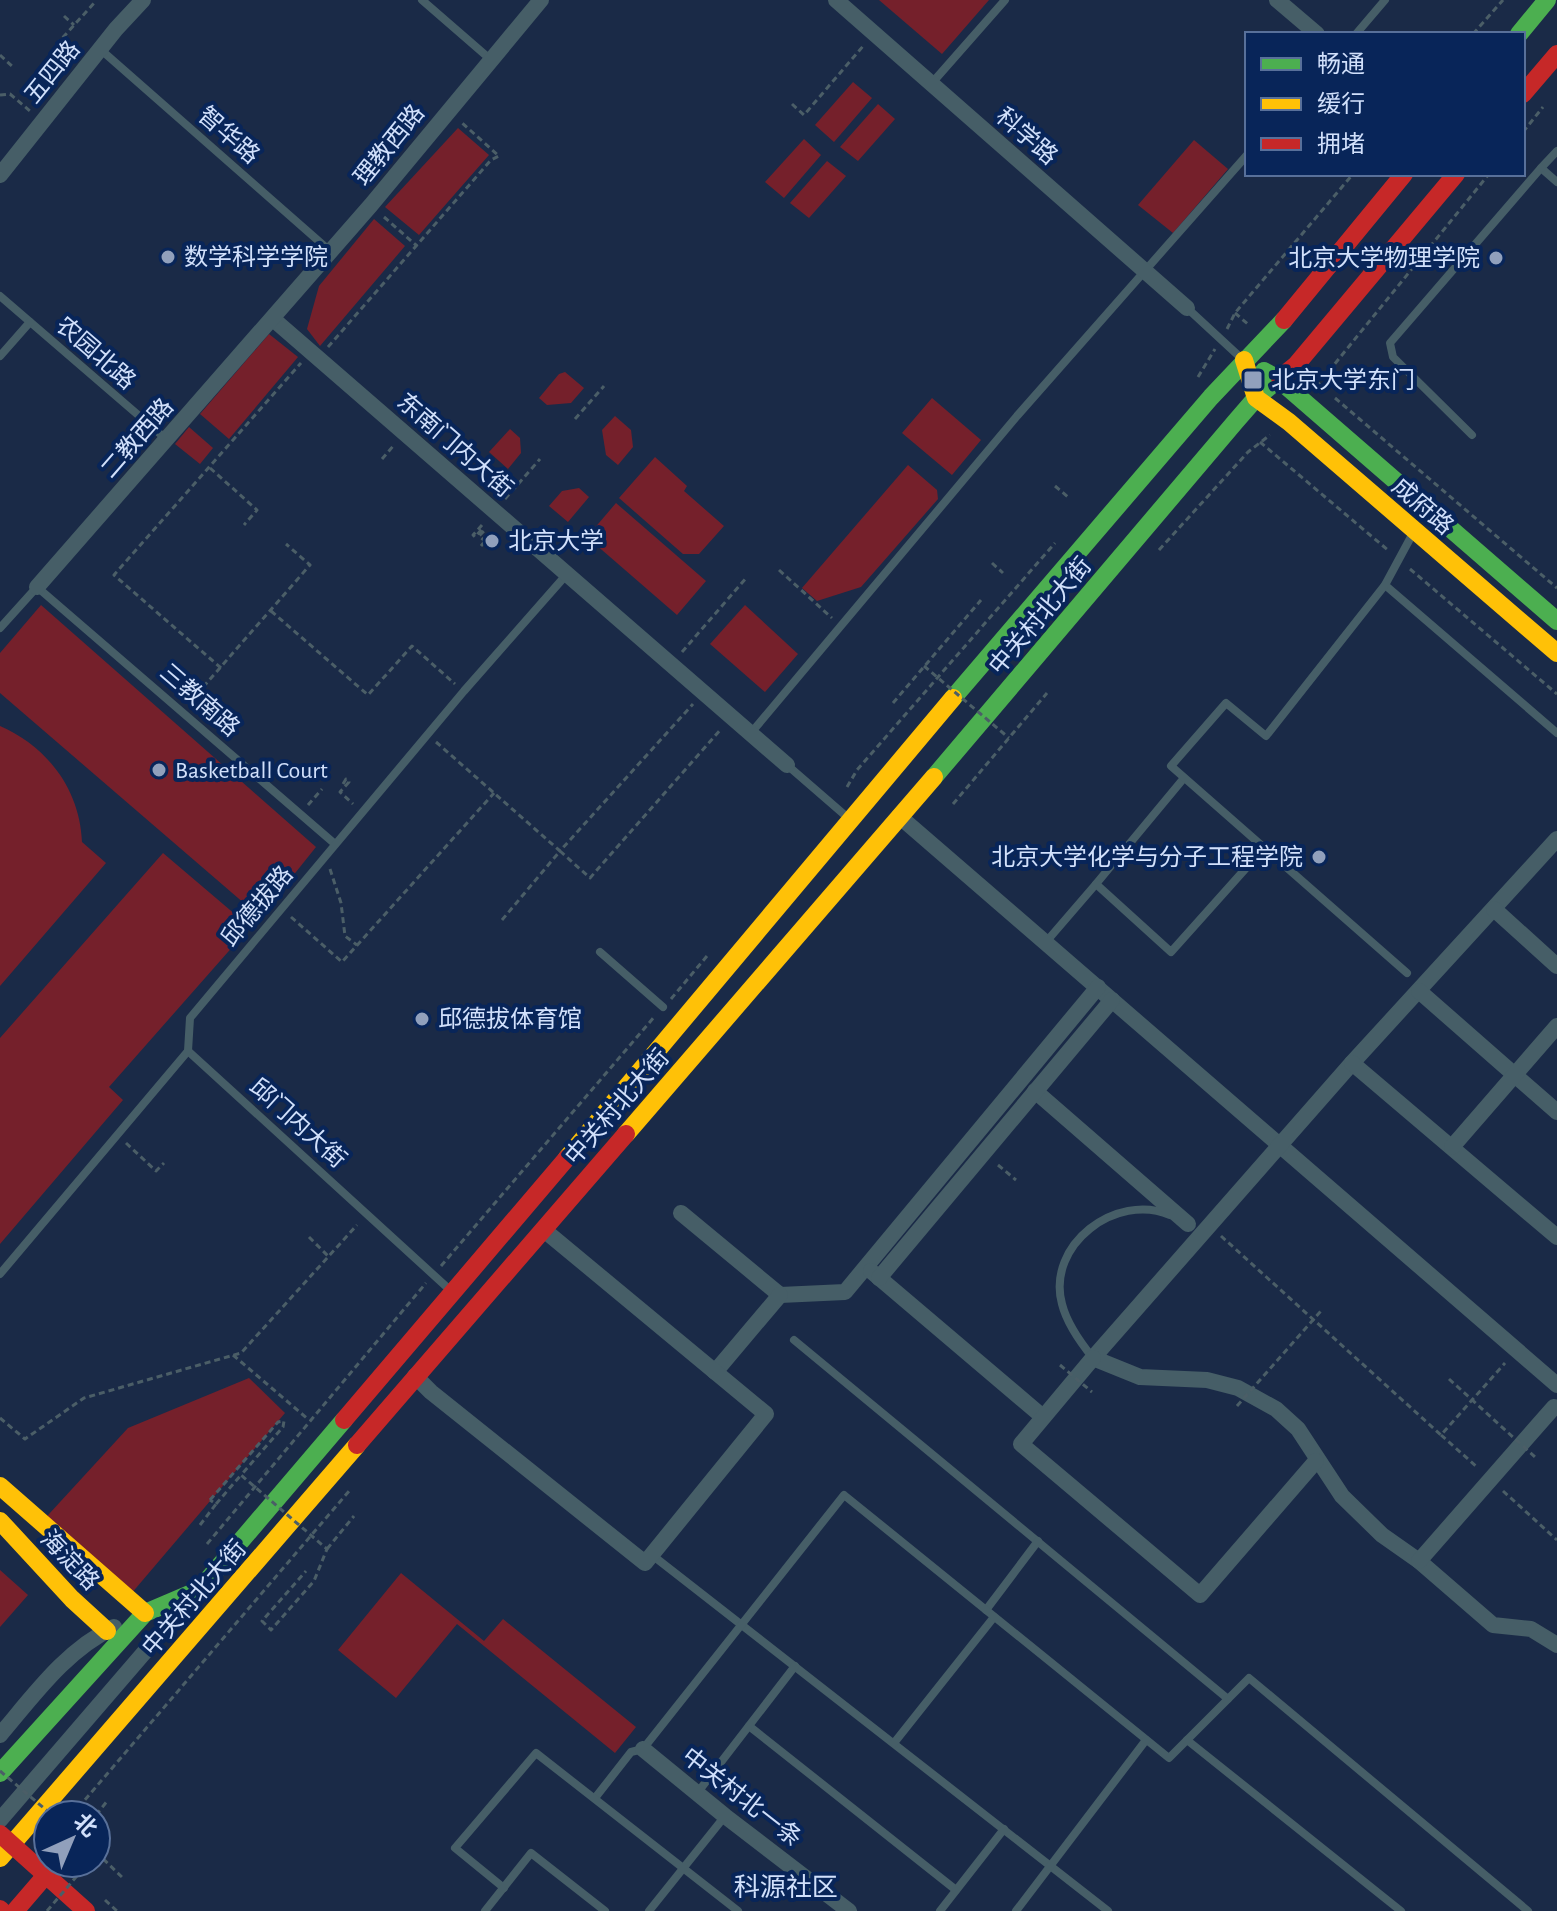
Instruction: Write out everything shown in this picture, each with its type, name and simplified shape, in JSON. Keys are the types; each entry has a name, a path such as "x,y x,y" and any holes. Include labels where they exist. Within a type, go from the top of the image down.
{"main road":[{"path":"1521,32 1547,0"},
{"path":"1525,92 1557,54"},
{"name":"中关村北大街","path":"0,1772 145,1613 199,1590 725,972 850,819 1244,360 1286,318 1402,176"},
{"path":"1278,379 1296,365 1454,176"},
{"path":"1244,360 1256,398"},
{"name":"成府路","path":"1244,360 1278,379 1557,621"},
{"name":"中关村北大街","path":"4,1846 544,1230 1036,659 1256,398 1278,379"},
{"name":"成府路","path":"1256,398 1557,653"},
{"path":"0,1486 145,1613"},
{"name":"海淀路","path":"0,1521 72,1599 107,1631"},
{"path":"4,1846 32,1865"},
{"path":"15,1911 43,1879"},
{"path":"50,1879 86,1911"}],"street":[{"name":"五四路","path":"0,175 143,0"},
{"name":"理教西路","path":"273,319 541,0"},
{"name":"科学路","path":"836,0 1187,308"},
{"path":"1277,0 1315,32"},
{"name":"东南门内大街","path":"273,319 489,518 567,574 787,765"},
{"name":"二教西路","path":"37,587 273,319"},
{"path":"899,816 1557,1385"},
{"path":"1316,1461 1200,1595 1021,1444 1199,1228 1281,1144 1557,839"},
{"path":"1494,909 1557,966"},
{"path":"681,1213 780,1295 845,1292 1098,987"},
{"path":"1419,991 1557,1112"},
{"path":"879,1278 1112,1000"},
{"path":"1452,1147 1557,1026"},
{"path":"1352,1063 1557,1237"},
{"path":"1035,1091 1199,1228"},
{"path":"415,1376 645,1563 766,1414 544,1230"},
{"path":"866,1266 1043,1417"},
{"path":"715,1372 780,1295"},
{"path":"1093,1358 1140,1377 1207,1380 1238,1388 1276,1409 1298,1429 1316,1461 1342,1496 1382,1535 1419,1561 1493,1625 1531,1629 1557,1645"},
{"path":"1419,1561 1556,1406"},
{"name":"中关村北大街","path":"0,1820 199,1590"},
{"name":"中关村北大街","path":"0,1735 68,1657 107,1631 145,1613"},
{"name":"中关村北一条","path":"643,1749 849,1911"}],"lane":[{"path":"422,0 490,59"},
{"path":"932,83 1005,0"},
{"path":"1358,32 1385,0"},
{"name":"智华路","path":"100,49 330,252"},
{"path":"1472,435 1393,357 1390,343 1557,151"},
{"path":"751,733 1017,416 1245,157"},
{"path":"1541,168 1557,182"},
{"name":"农园北路","path":"0,296 167,440"},
{"path":"1187,308 1244,360"},
{"path":"0,356 30,322"},
{"path":"1407,973 1171,766 1226,703 1266,736 1385,585 1414,530"},
{"name":"邱德拔路","path":"188,1051 190,1018 464,691 567,574"},
{"path":"1385,585 1557,733"},
{"path":"0,628 37,587"},
{"name":"三教南路","path":"37,587 335,844"},
{"path":"787,765 850,819"},
{"path":"1046,942 1184,778"},
{"path":"1096,884 1171,952 1264,848"},
{"path":"600,952 663,1007"},
{"path":"0,1274 188,1051"},
{"name":"邱门内大街","path":"188,1051 452,1292"},
{"path":"1093,1358 1070,1326 1061,1302 1061,1276 1074,1243 1095,1223 1118,1213 1141,1209 1165,1213 1199,1228"},
{"path":"794,1340 1228,1699"},
{"path":"595,1798 631,1752 643,1749 844,1495 1169,1758 1249,1678 1528,1911"},
{"path":"986,1610 1038,1541"},
{"path":"652,1555 1108,1911"},
{"path":"894,1743 994,1617"},
{"path":"698,1792 795,1666"},
{"path":"749,1726 956,1890"},
{"path":"1016,1911 1146,1740"},
{"path":"1187,1740 1401,1911"},
{"path":"504,1888 455,1848 536,1753 738,1911"},
{"path":"649,1911 725,1816"},
{"path":"940,1911 1004,1829"},
{"path":"485,1911 531,1853 605,1911"}],"path":[{"path":"1475,32 1503,0"},
{"path":"56,45 96,1"},
{"path":"64,16 74,25"},
{"path":"792,104 804,115 874,33"},
{"path":"0,55 14,65"},
{"path":"0,95 10,94 43,121"},
{"path":"1525,130 1548,101"},
{"path":"221,668 114,575 417,246 491,160 499,156 448,111"},
{"path":"1194,383 1222,340 1235,313 1351,176"},
{"path":"371,205 417,246"},
{"name":"成府路","path":"1296,365 1557,588"},
{"path":"575,419 604,386"},
{"path":"382,459 388,452"},
{"path":"485,541 479,536 484,531 482,529 475,537 473,535 540,459"},
{"path":"210,468 257,510 244,525"},
{"path":"1055,486 1068,497"},
{"path":"836,806 857,770 1061,535"},
{"path":"481,546 489,536"},
{"path":"183,711 310,565 286,544"},
{"path":"992,563 1003,573"},
{"path":"779,570 841,626"},
{"path":"671,664 747,577"},
{"path":"893,703 981,600"},
{"path":"271,611 368,695 412,646 464,691"},
{"path":"924,666 1009,738"},
{"path":"502,920 703,692"},
{"path":"953,804 1047,693"},
{"path":"219,716 225,709 221,706"},
{"path":"428,734 590,878 732,717"},
{"path":"343,784 346,779 349,782 340,792 363,812"},
{"path":"281,909 342,962 494,793"},
{"path":"322,861 329,866 335,883 345,936 357,946"},
{"path":"207,1543 708,955"},
{"path":"117,1135 156,1171 164,1163"},
{"path":"984,1153 1016,1180"},
{"path":"0,1418 25,1439 84,1398 241,1353 368,1213"},
{"path":"1199,1228 1441,1435 1557,1540"},
{"path":"309,1237 329,1257"},
{"path":"1237,1406 1321,1311"},
{"path":"233,1355 309,1420"},
{"path":"1441,1435 1505,1363"},
{"path":"1060,1365 1092,1392"},
{"path":"1449,1379 1535,1457"},
{"path":"200,1525 283,1427 284,1421 278,1422 210,1500 216,1504"},
{"path":"241,1475 327,1549"},
{"path":"306,1571 262,1621 271,1630 314,1581 327,1549 354,1516"},
{"path":"0,1772 33,1799"},
{"path":"112,1868 124,1879"},
{"path":"47,1911 74,1879"}],"shaded area":[{"path":"879,0 989,0 942,54"},
{"path":"853,82 872,98 834,142 815,125"},
{"path":"878,104 895,119 858,161 840,147"},
{"path":"458,128 489,155 419,235 385,207"},
{"path":"804,139 821,155 784,198 765,182"},
{"path":"1194,140 1228,169 1173,233 1138,205"},
{"path":"827,161 846,176 809,218 790,203"},
{"path":"374,219 405,246 320,346 307,329 319,286"},
{"path":"269,334 298,357 229,439 200,414"},
{"path":"565,372 584,388 571,403 547,405 539,398 559,374"},
{"path":"932,398 981,440 952,475 902,433"},
{"path":"615,416 631,430 633,447 618,465 606,455 602,430"},
{"path":"189,427 213,448 200,464 175,444"},
{"path":"510,429 520,438 521,453 508,469 489,452"},
{"path":"655,457 687,486 684,491 724,526 699,554 683,554 619,498"},
{"path":"908,465 937,490 938,499 861,587 817,601 802,588"},
{"path":"579,488 589,497 568,522 549,506 562,491"},
{"path":"616,503 706,581 677,615 587,537"},
{"name":"Basketball Court","path":"41,605 316,847 260,917 0,693 0,653"},
{"path":"745,605 798,654 765,692 710,644"},
{"path":"0,726 33,746 58,772 75,805 82,842 106,863 0,986"},
{"path":"163,853 250,927 109,1087 123,1100 0,1244 0,1038"},
{"path":"249,1378 285,1413 125,1601 38,1526 128,1428"},
{"path":"0,1570 28,1595 0,1627"},
{"path":"401,1573 484,1641 503,1619 636,1727 615,1753 457,1624 396,1698 338,1650"}],"traffic: fast":[{"path":"1521,32 1547,0"},
{"path":"953,698 1211,397 1284,320"},
{"path":"1264,371 1278,379 1557,621"},
{"path":"934,777 1236,421 1256,398 1280,378"},
{"path":"0,1773 145,1613 199,1590 344,1420"}],"traffic: slow":[{"path":"1244,360 1256,398 1289,422 1557,653"},
{"path":"567,1158 953,698"},
{"path":"626,1134 934,777"},
{"path":"0,1858 357,1445"},
{"path":"0,1486 145,1613"},
{"path":"0,1521 72,1599 107,1631"}],"traffic: jam":[{"path":"1525,92 1557,54"},
{"path":"1284,320 1402,176"},
{"path":"1280,378 1296,365 1454,176"},
{"path":"357,1445 626,1134"},
{"path":"344,1420 567,1158"},
{"path":"0,1834 86,1911"},
{"path":"15,1911 43,1879"}],"place":[{"name":"数学科学学院","path":"168,257"},
{"name":"北京大学物理学院","path":"1496,258"},
{"name":"北京大学东门","path":"1253,380"},
{"name":"北京大学","path":"492,541"},
{"name":"Basketball Court","path":"159,770"},
{"name":"北京大学化学与分子工程学院","path":"1319,857"},
{"name":"邱德拔体育馆","path":"422,1019"}],"district":[{"name":"科源社区","path":"786,1887"}]}
